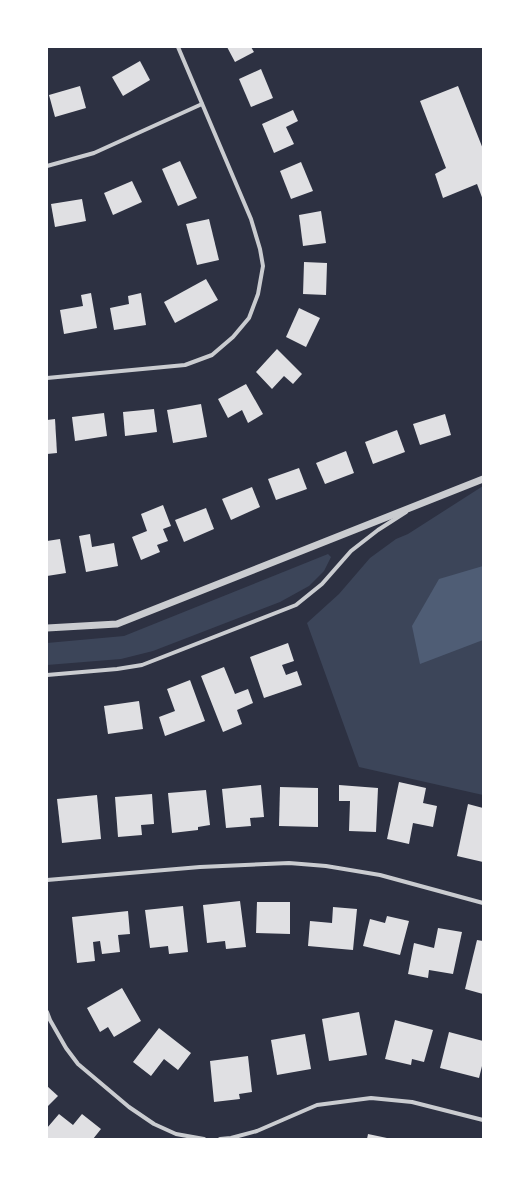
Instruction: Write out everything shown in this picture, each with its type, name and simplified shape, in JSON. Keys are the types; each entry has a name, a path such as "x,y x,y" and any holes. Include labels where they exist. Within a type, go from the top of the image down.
{"street":[{"path":"47,378 185,365 212,355 234,337 249,318 258,294 263,266 260,249 252,219 178,47"},
{"path":"47,166 94,153 202,104"},
{"path":"47,628 117,624 424,501 483,479"},
{"path":"47,675 117,669 142,665 296,605 322,584 351,551 378,530 424,501"},
{"path":"47,880 200,866 289,863 326,866 380,875 483,903"},
{"path":"47,1012 66,1048 78,1064 129,1107 154,1124 176,1134 204,1139"},
{"path":"220,1139 231,1138 257,1131 318,1105 371,1098 412,1102 483,1120"}],"shaded area":[{"path":"483,486 483,795 359,767 307,623 339,594 370,558 396,539 408,534"},
{"path":"328,554 331,557 324,571 309,586 280,602 153,651 121,659 47,665 47,643 124,636"},
{"path":"483,566 483,640 420,664 412,626 439,579"}],"building":[{"path":"227,47 251,47 254,52 235,62"},
{"path":"140,61 150,80 123,96 112,77"},
{"path":"261,69 273,98 251,107 239,79"},
{"path":"80,86 86,108 55,117 49,95"},
{"path":"458,86 483,149 483,200 477,184 443,198 435,174 446,168 420,101"},
{"path":"293,110 298,121 286,127 294,144 274,153 262,124"},
{"path":"180,161 197,198 178,206 162,169"},
{"path":"301,162 313,191 291,199 280,171"},
{"path":"132,181 142,202 113,215 104,193"},
{"path":"82,199 86,221 55,227 51,204"},
{"path":"321,211 326,243 303,246 299,215"},
{"path":"209,219 219,260 197,265 186,224"},
{"path":"304,262 327,263 326,295 303,294"},
{"path":"206,279 218,300 175,323 164,302"},
{"path":"91,293 97,328 64,334 60,310 83,306 81,295"},
{"path":"141,293 146,325 114,330 110,308 129,304 128,296"},
{"path":"299,308 320,318 306,347 286,337"},
{"path":"277,349 302,374 293,384 284,376 272,389 256,372"},
{"path":"246,384 263,414 248,423 242,410 228,418 218,399"},
{"path":"201,404 207,437 173,443 167,410"},
{"path":"154,409 157,432 125,436 123,412"},
{"path":"104,413 107,436 75,441 72,417"},
{"path":"445,414 451,435 420,445 413,424"},
{"path":"55,419 57,453 47,454 47,420"},
{"path":"397,430 405,452 373,464 365,442"},
{"path":"346,451 354,473 325,484 316,463"},
{"path":"299,468 307,489 276,500 268,479"},
{"path":"252,487 260,507 231,520 222,499"},
{"path":"163,505 171,526 163,529 168,541 157,545 160,552 141,560 132,537 147,531 141,514"},
{"path":"206,508 214,529 184,542 175,520"},
{"path":"90,534 92,547 114,543 118,566 86,572 79,536"},
{"path":"60,539 66,573 47,576 47,541"},
{"path":"288,643 294,661 282,665 286,675 297,671 302,685 264,698 250,657"},
{"path":"224,667 235,694 248,689 253,703 237,710 242,724 223,732 201,676"},
{"path":"190,680 205,721 165,736 159,717 175,711 167,689"},
{"path":"139,701 143,729 108,734 104,706"},
{"path":"399,782 426,788 423,803 437,806 433,827 413,823 409,844 387,839"},
{"path":"261,785 264,817 250,818 251,826 226,828 222,789"},
{"path":"339,785 378,788 376,832 349,831 350,801 339,801"},
{"path":"280,787 318,788 318,827 279,826"},
{"path":"206,790 210,825 198,827 198,830 172,833 168,793"},
{"path":"152,794 154,824 141,825 142,835 118,837 115,797"},
{"path":"97,795 101,839 62,843 57,799"},
{"path":"468,804 483,808 483,862 457,856"},
{"path":"240,901 246,947 226,949 225,941 207,943 203,905"},
{"path":"257,902 290,902 290,934 256,933"},
{"path":"183,906 188,952 169,954 168,946 150,948 145,910"},
{"path":"333,907 357,909 353,950 308,946 310,921 332,923"},
{"path":"128,911 130,934 118,935 120,952 102,954 100,941 93,942 95,961 77,963 72,917"},
{"path":"387,916 409,921 400,955 363,946 370,919 385,923"},
{"path":"438,928 462,932 453,974 429,970 428,978 408,974 414,943 434,948"},
{"path":"477,940 483,941 483,994 465,989"},
{"path":"122,988 141,1021 114,1037 108,1027 100,1032 87,1008"},
{"path":"359,1012 367,1055 329,1061 322,1019"},
{"path":"395,1020 433,1030 424,1062 412,1059 411,1065 385,1059"},
{"path":"159,1028 191,1053 178,1070 164,1059 151,1076 133,1062"},
{"path":"449,1032 483,1041 483,1062 479,1078 440,1068"},
{"path":"305,1034 311,1069 277,1075 271,1040"},
{"path":"248,1056 252,1092 239,1094 240,1099 214,1102 210,1061"},
{"path":"47,1086 58,1096 47,1107"},
{"path":"59,1114 73,1125 82,1114 101,1129 93,1139 47,1139 47,1128"},
{"path":"368,1134 387,1138 387,1139 367,1139"}]}
